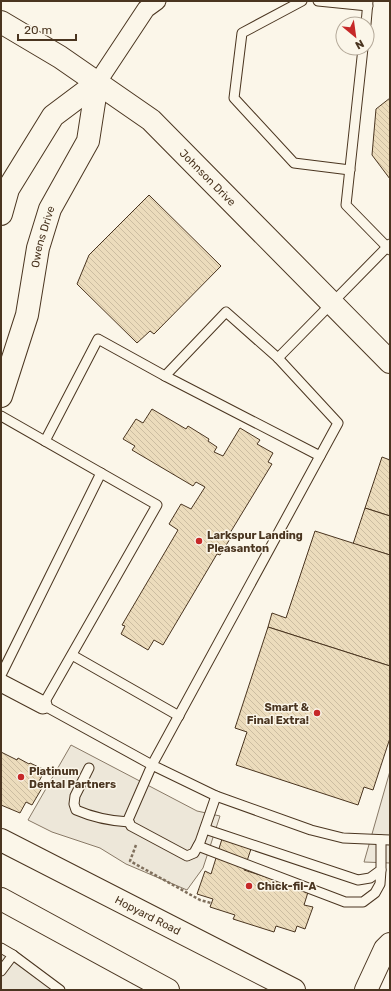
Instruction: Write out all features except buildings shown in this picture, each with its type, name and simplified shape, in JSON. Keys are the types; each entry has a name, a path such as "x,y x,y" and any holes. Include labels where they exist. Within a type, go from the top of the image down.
{"main road":[{"name":"Johnson Drive","path":"1,22 59,56 151,120 390,362"},
{"name":"Owens Drive","path":"1,214 8,189 53,116 97,83"},
{"name":"Owens Drive","path":"1,396 27,315 38,248 50,209 88,141 97,83"},
{"name":"Hopyard Road","path":"1,840 294,990"},
{"path":"1,899 168,990"},
{"path":"366,990 385,949 390,944"}],"street":[{"name":"Owens Drive","path":"97,83 146,9 157,1"},
{"path":"1,684 43,705"}],"lane":[{"path":"302,1 242,33 234,98 294,163 350,170"},
{"path":"318,1 368,4 367,16"},
{"path":"278,358 389,247 346,205 362,56"},
{"path":"165,376 226,312 278,358 338,423 152,765 128,820 131,826 187,856 194,853 198,846 216,796"},
{"path":"45,441 98,339 165,376 320,456"},
{"path":"1,416 158,505 43,705 152,765 216,796 311,830 343,838 385,840 380,884 375,893 363,902 345,902 198,846"},
{"path":"1,675 101,473"},
{"path":"72,655 179,716"},
{"path":"89,768 75,796 74,804 76,810 116,822 129,822"},
{"path":"205,829 358,880 370,878 381,870"},
{"path":"1,948 13,955 60,990"},
{"path":"1,971 13,955"}],"path":[{"path":"142,832 130,861 200,900 211,903"}],"shaded area":[{"path":"71,745 197,811 220,816 203,868 187,890 126,864 100,848 52,832 28,820"},
{"path":"390,771 390,863 364,862"},
{"path":"1,943 20,954 63,990 1,990"}],"place":[{"name":"Larkspur Landing Pleasanton","path":"199,541"},
{"name":"Smart & Final Extra!","path":"317,713"},
{"name":"Platinum Dental Partners","path":"21,777"},
{"name":"Chick-fil-A","path":"249,886"}]}
